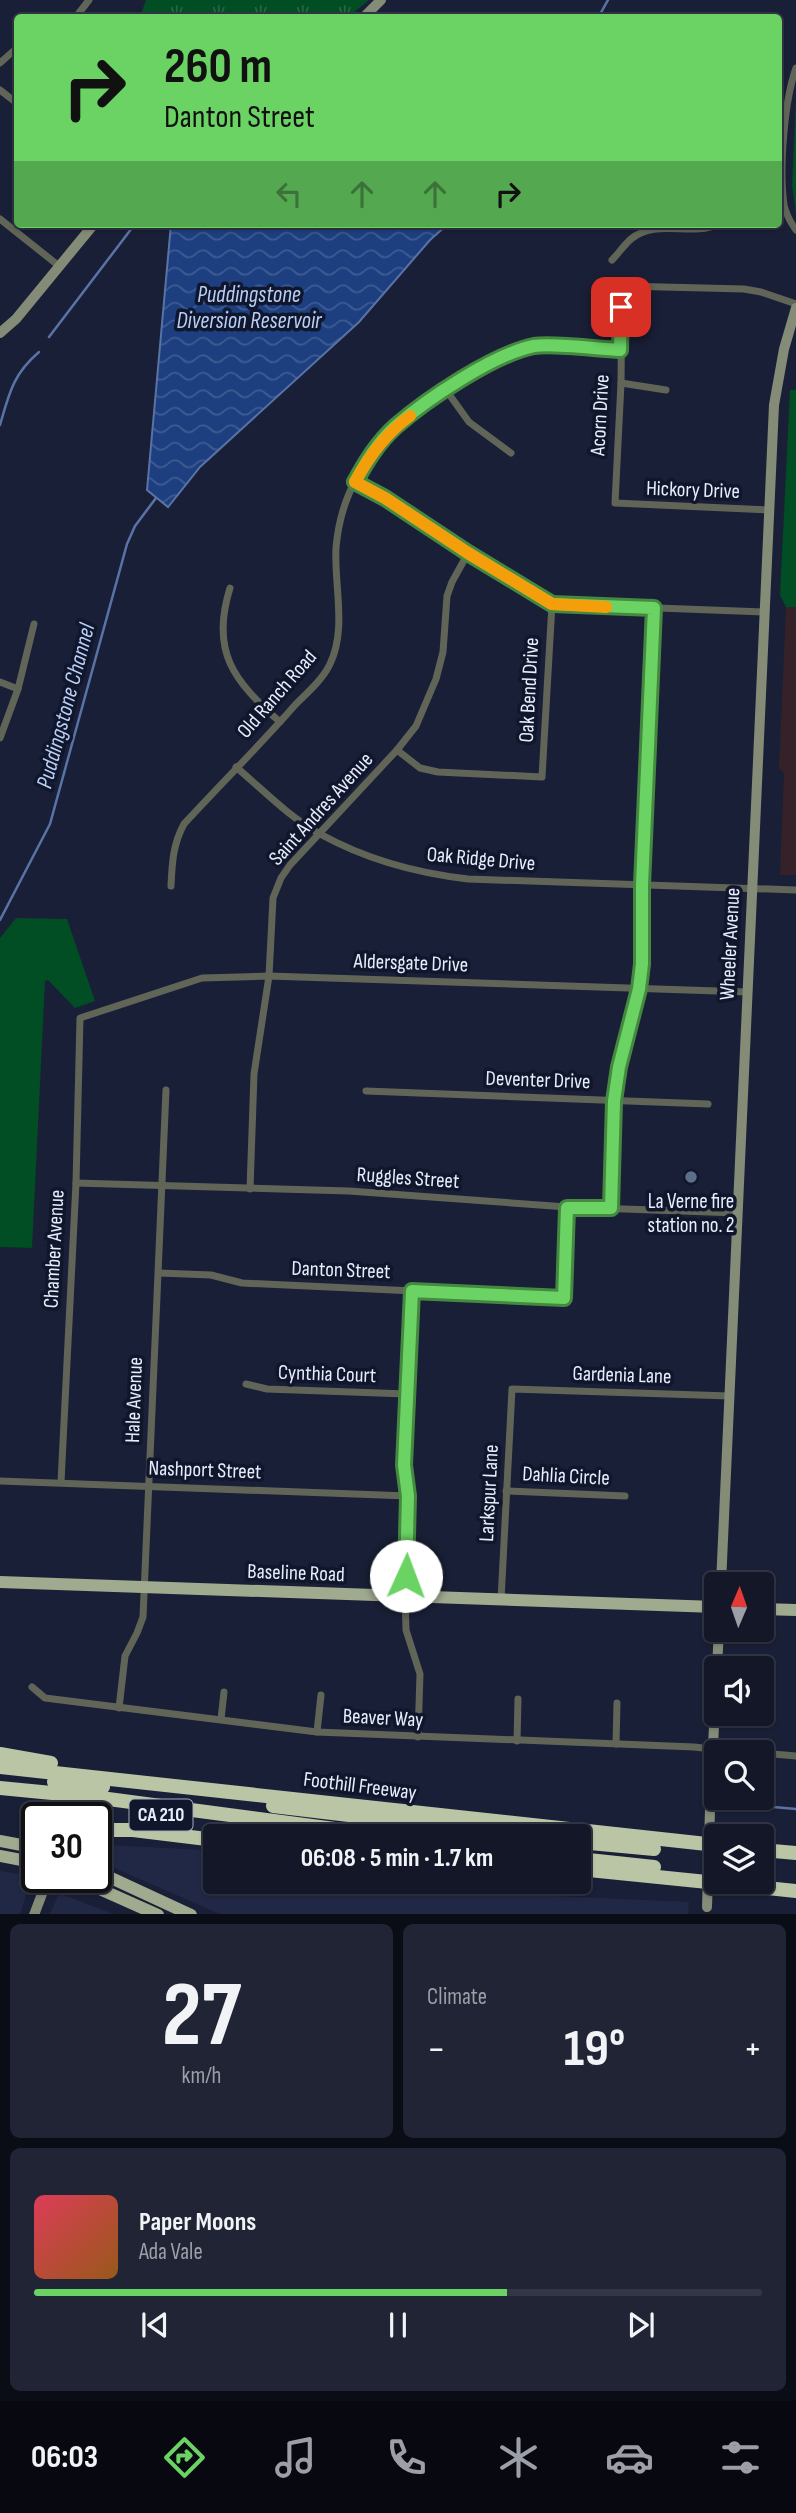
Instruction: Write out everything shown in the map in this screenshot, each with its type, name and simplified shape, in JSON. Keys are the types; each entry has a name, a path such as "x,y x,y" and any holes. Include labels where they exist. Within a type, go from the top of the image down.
{"highway":[{"path":"0,1754 50,1763 78,1774"},
{"name":"Foothill Freeway","path":"0,1767 704,1844"},
{"path":"0,1776 420,1824"},
{"path":"0,1787 106,1798 299,1824"},
{"name":"CA 210","path":"0,1796 225,1824"},
{"path":"112,1830 203,1839"},
{"path":"591,1843 682,1851 695,1843"},
{"path":"774,1851 796,1853"},
{"path":"591,1868 704,1873"},
{"path":"591,1868 796,1891"},
{"path":"774,1879 796,1881"}],"main road":[{"path":"367,14 381,0"},
{"path":"0,333 16,318 91,228"},
{"name":"Wheeler Avenue","path":"722,1572 769,510 777,383 796,306"},
{"name":"Baseline Road","path":"0,1582 704,1607"},
{"path":"774,1609 796,1610"},
{"path":"707,1911 710,1810"},
{"path":"0,1841 21,1845"},
{"path":"0,1856 21,1860"},
{"path":"112,1878 191,1914"},
{"path":"34,1914 42,1893"},
{"path":"110,1893 158,1914"}],"street":[{"path":"78,14 89,0"},
{"path":"0,63 14,51"},
{"path":"782,185 786,111 796,68"},
{"path":"0,90 14,101"},
{"path":"783,215 796,230"},
{"path":"0,219 59,266"},
{"path":"612,260 632,239 645,231 705,228"},
{"name":"Acorn Drive","path":"615,503 621,383 622,286 744,289 761,292 796,306"},
{"name":"Old Ranch Road","path":"172,886 172,856 184,824 329,666 336,649 338,629 336,549 346,499 371,453 395,427 446,390 503,356 536,346 620,350"},
{"path":"621,383 666,390"},
{"path":"446,390 469,422 511,453"},
{"path":"355,482 385,498 552,604 764,612"},
{"name":"Hickory Drive","path":"615,503 769,510"},
{"name":"Saint Andres Avenue","path":"250,1188 254,1074 270,976 273,898 290,865 416,726 436,678 443,652 447,596 468,553"},
{"path":"230,588 224,607 223,635 228,661 246,689 280,722"},
{"name":"Oak Bend Drive","path":"397,750 420,768 438,772 542,777 552,604"},
{"path":"611,1208 614,1101 619,1067 639,989 643,949 642,885 654,608"},
{"path":"0,738 18,689 34,624"},
{"path":"0,682 18,689"},
{"name":"Oak Ridge Drive","path":"236,767 288,812 319,833 362,854 429,874 468,879 796,890"},
{"name":"Aldersgate Drive","path":"80,1018 202,978 270,976 747,992"},
{"name":"Chamber Avenue","path":"61,1482 76,1183 80,1018"},
{"name":"Hale Avenue","path":"119,1707 125,1656 138,1633 143,1617 166,1090"},
{"name":"Deventer Drive","path":"366,1091 708,1104"},
{"name":"Ruggles Street","path":"76,1183 349,1191 567,1208 738,1213"},
{"name":"Danton Street","path":"159,1273 211,1275 243,1283 564,1298 567,1208"},
{"path":"412,1291 404,1465 408,1496 405,1596 406,1630 420,1674 418,1737"},
{"name":"Cynthia Court","path":"246,1384 267,1389 407,1394"},
{"name":"Gardenia Lane","path":"512,1389 730,1396"},
{"name":"Larkspur Lane","path":"501,1600 512,1389"},
{"name":"Nashport Street","path":"0,1481 408,1496"},
{"name":"Dahlia Circle","path":"506,1491 625,1496"},
{"name":"Beaver Way","path":"32,1687 44,1698 317,1732 704,1748"},
{"path":"221,1719 224,1692"},
{"path":"317,1732 321,1695"},
{"path":"517,1741 518,1699"},
{"path":"616,1745 617,1703"},
{"path":"774,1754 796,1756"}],"shaded area":[{"path":"786,607 796,607 796,875 780,875 784,773 779,768"},
{"path":"112,1845 203,1850 203,1894 537,1894 689,1902 688,1914 220,1914 112,1867"},
{"path":"0,1871 21,1874 21,1893 27,1893 20,1914 0,1914"},
{"path":"59,1893 113,1914 50,1914"}],"green space":[{"path":"146,0 369,0 352,14 141,14"},
{"path":"796,101 796,213 792,186"},
{"path":"790,390 796,390 796,607 786,607 780,595"},
{"path":"16,918 67,919 95,1001 75,1008 48,980 45,981 32,1248 0,1247 0,938"}],"water":[{"name":"Puddingstone Diversion Reservoir","path":"171,228 444,228 359,322 200,467 168,507 147,490"}],"waterway":[{"path":"600,14 608,0"},
{"path":"49,337 132,228"},
{"path":"0,425 9,394 18,377 39,352"},
{"name":"Puddingstone Channel","path":"0,920 50,824 127,544 135,526 156,498"},
{"path":"774,1807 796,1809"}],"slow traffic":[{"path":"410,416 395,427 371,453 355,482 385,498 552,604 606,607"}],"place":[{"name":"La Verne fire station no. 2","path":"691,1177"}],"route":[{"path":"406,1576 408,1496 404,1465 412,1291 564,1298 567,1208 611,1208 614,1101 619,1067 641,978 642,885 654,608 552,604 385,498 355,482 371,453 395,427 446,390 503,356 536,346 620,350 621,307"}]}
